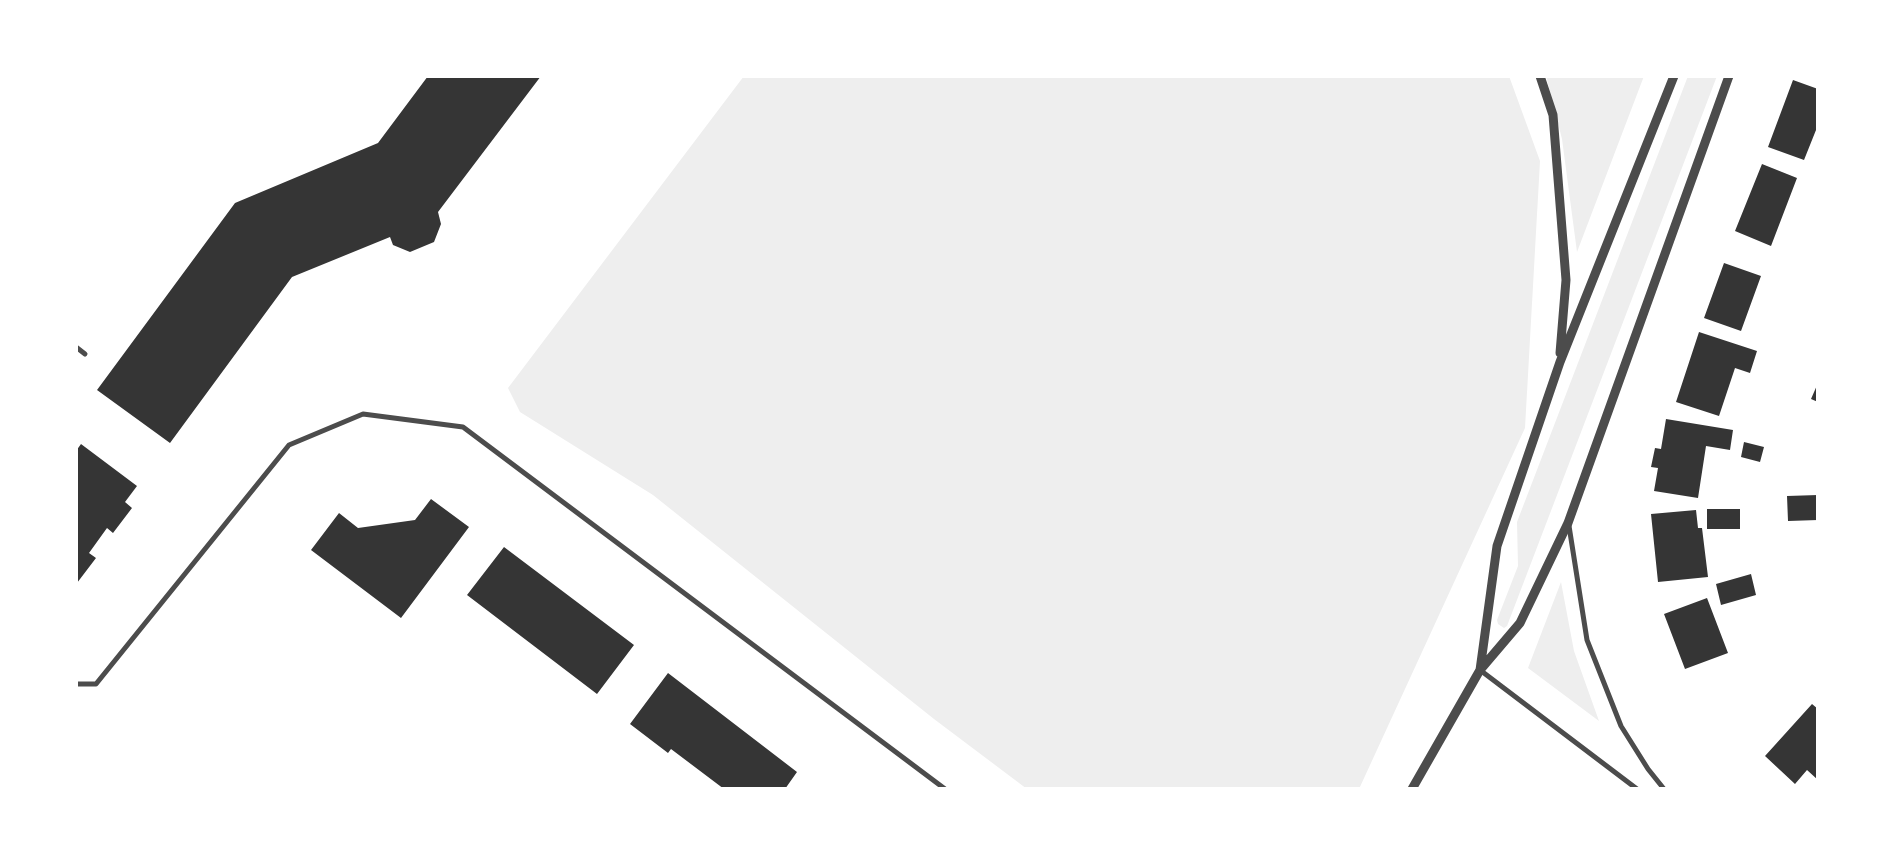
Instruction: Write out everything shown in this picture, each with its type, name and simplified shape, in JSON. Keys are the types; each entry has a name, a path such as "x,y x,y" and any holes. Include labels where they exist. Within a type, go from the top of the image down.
{"street":[{"path":"1540,76 1553,115 1566,280 1560,362"},
{"path":"1480,670 1497,546 1560,362 1674,76"},
{"path":"1412,789 1480,670 1520,623 1568,523 1729,76"},
{"path":"76,347 85,354"},
{"path":"76,684 96,684 289,446 362,414 463,426 945,789"},
{"path":"1568,523 1587,640 1621,726 1648,769 1664,789"},
{"path":"1480,670 1637,789"}],"shaded area":[{"path":"744,76 1509,76 1540,161 1525,428 1359,789 1027,789 934,719 653,495 520,412 508,388"},
{"path":"1546,76 1644,76 1577,252 1562,139"},
{"path":"1688,76 1717,76 1507,626 1504,628 1498,624 1497,620 1518,566 1517,522"},
{"path":"1561,582 1574,651 1599,721 1528,668"}],"building":[{"path":"428,76 541,76 438,212 441,224 434,242 410,252 393,245 390,237 292,277 170,443 97,390 235,203 378,143"},
{"path":"1793,80 1818,89 1818,125 1804,160 1768,147"},
{"path":"1762,164 1797,178 1771,246 1735,231"},
{"path":"1724,263 1761,276 1741,331 1704,318"},
{"path":"1699,332 1757,351 1750,373 1735,368 1719,416 1676,402"},
{"path":"1818,383 1818,402 1811,399"},
{"path":"1666,419 1733,430 1730,450 1706,446 1698,498 1654,491 1658,468 1651,467 1655,448 1661,449"},
{"path":"1744,442 1764,447 1760,462 1741,457"},
{"path":"81,444 137,486 125,502 132,508 113,533 107,528 89,553 96,558 77,583 76,451"},
{"path":"1818,495 1818,520 1788,521 1787,496"},
{"path":"431,499 469,527 401,618 311,550 339,513 358,528 415,520"},
{"path":"1707,509 1740,509 1740,529 1707,529"},
{"path":"1696,510 1698,528 1702,528 1708,577 1658,582 1651,514"},
{"path":"504,547 634,645 597,694 467,595"},
{"path":"1751,574 1756,595 1721,605 1716,584"},
{"path":"1707,598 1728,653 1685,669 1664,614"},
{"path":"668,673 797,772 785,789 724,789 671,749 668,753 630,724"},
{"path":"1812,704 1818,709 1818,780 1807,770 1795,784 1765,756"}]}
